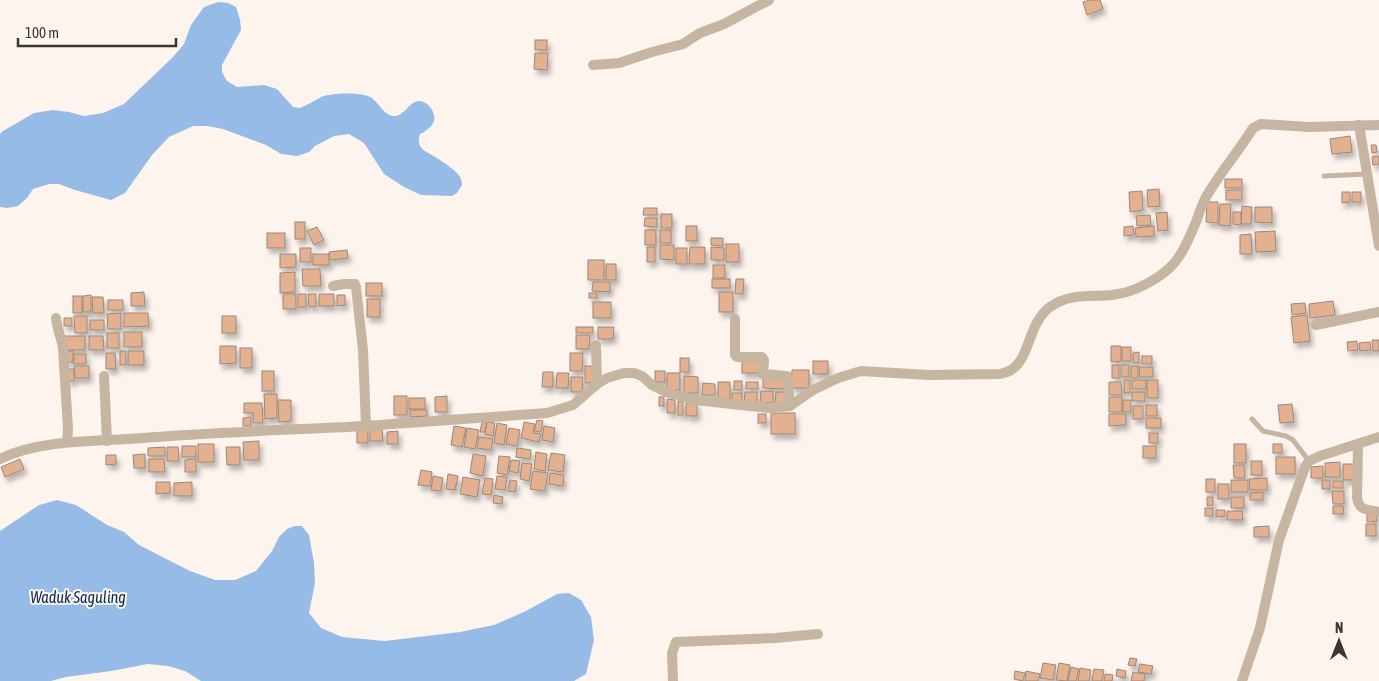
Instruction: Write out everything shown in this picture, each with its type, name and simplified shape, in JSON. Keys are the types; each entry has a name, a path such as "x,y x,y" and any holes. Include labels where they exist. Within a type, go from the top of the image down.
{"street":[{"path":"593,65 619,63 684,44 700,33 724,24 768,0"},
{"path":"0,459 31,448 67,442 107,441 203,433 366,426 547,413 573,405 597,384 607,378 624,373 634,373 642,376 652,386 695,400 769,408 790,406 813,390 838,378 861,371 929,375 1000,374 1011,370 1022,357 1036,322 1052,305 1080,296 1113,294 1137,288 1160,277 1174,265 1184,250 1204,200 1225,167 1257,125 1309,127 1379,125"},
{"path":"1359,125 1379,246"},
{"path":"333,286 351,283 355,284 356,287 363,350 366,426"},
{"path":"1316,325 1379,312"},
{"path":"56,318 63,348 68,429 67,442"},
{"path":"735,320 735,355 743,358 762,357 764,360 763,374 787,376 790,406"},
{"path":"596,345 597,384"},
{"path":"104,376 107,441"},
{"path":"1242,681 1260,628 1279,540 1305,467 1310,461 1320,456 1379,438"},
{"path":"1358,445 1358,504 1362,509 1379,512"},
{"path":"674,681 672,653 676,642 775,638 818,634"}],"lane":[{"path":"1324,176 1367,174"},
{"path":"1252,420 1264,431 1286,436 1293,440 1310,461"}],"water":[{"path":"218,2 228,3 236,7 240,20 241,30 222,65 222,72 227,81 237,87 264,85 277,89 293,107 300,108 321,97 340,94 369,96 385,112 394,116 401,114 416,101 426,103 431,108 434,121 426,131 420,134 420,146 453,169 458,175 462,185 457,193 452,196 421,195 404,187 384,174 364,143 349,134 334,136 315,146 309,152 297,156 281,154 266,145 223,129 193,126 169,137 152,155 125,193 111,200 59,184 49,184 33,189 18,206 0,207 0,134 3,131 34,113 53,110 84,116 103,113 124,104 184,44 191,25 204,7"},
{"name":"Waduk Saguling","path":"57,500 76,505 107,525 124,532 139,545 190,571 215,580 235,580 256,571 272,551 279,537 287,529 302,526 309,535 314,563 315,583 309,613 321,628 342,637 385,641 460,632 494,625 526,611 557,594 569,593 581,600 591,617 594,640 586,674 574,681 201,681 185,671 168,666 148,664 51,681 0,681 0,531 39,505"}],"building":[{"path":"1100,0 1103,9 1087,15 1083,2"},
{"path":"535,40 547,40 547,50 535,50"},
{"path":"535,53 548,53 547,70 534,69"},
{"path":"1350,136 1352,152 1332,154 1330,139"},
{"path":"1371,145 1376,145 1377,152 1372,153"},
{"path":"1379,156 1379,164 1373,165 1372,157"},
{"path":"1225,179 1242,179 1242,188 1225,188"},
{"path":"1159,189 1160,206 1148,207 1147,190"},
{"path":"1226,190 1242,190 1242,200 1226,200"},
{"path":"1142,191 1143,210 1130,212 1129,192"},
{"path":"1342,192 1350,192 1350,202 1342,203"},
{"path":"1352,192 1361,192 1361,202 1352,202"},
{"path":"1207,202 1218,202 1218,223 1206,222"},
{"path":"1220,204 1231,204 1230,226 1219,225"},
{"path":"1242,206 1252,207 1251,224 1241,224"},
{"path":"1255,207 1272,207 1272,223 1255,222"},
{"path":"644,208 657,208 657,215 643,215"},
{"path":"1167,212 1168,230 1158,231 1156,213"},
{"path":"1233,212 1241,212 1241,225 1233,224"},
{"path":"661,214 672,214 672,228 661,228"},
{"path":"1150,215 1151,225 1137,226 1136,216"},
{"path":"645,218 657,218 657,227 644,226"},
{"path":"295,222 305,222 305,239 295,239"},
{"path":"686,226 697,226 697,241 686,241"},
{"path":"1133,226 1134,235 1124,236 1124,227"},
{"path":"1154,226 1154,236 1136,237 1135,228"},
{"path":"317,227 324,240 314,245 307,231"},
{"path":"645,230 656,230 656,245 645,245"},
{"path":"660,230 671,230 671,243 660,243"},
{"path":"1275,231 1276,251 1256,252 1255,232"},
{"path":"267,233 285,233 285,248 267,248"},
{"path":"1251,234 1252,254 1240,254 1240,235"},
{"path":"711,238 723,238 723,246 711,245"},
{"path":"726,244 739,244 739,262 726,262"},
{"path":"660,245 674,245 674,260 660,259"},
{"path":"647,247 655,247 655,262 647,262"},
{"path":"690,247 705,247 705,264 689,264"},
{"path":"711,247 724,248 724,260 711,260"},
{"path":"300,248 311,248 311,262 300,262"},
{"path":"676,248 687,248 687,264 676,264"},
{"path":"347,250 348,258 330,260 329,252"},
{"path":"280,254 296,254 296,267 280,268"},
{"path":"313,254 329,254 329,265 313,265"},
{"path":"588,260 604,260 604,280 588,280"},
{"path":"606,264 616,264 616,280 606,280"},
{"path":"713,265 725,265 725,278 713,278"},
{"path":"302,269 320,269 321,286 303,286"},
{"path":"295,272 295,292 280,293 280,273"},
{"path":"712,279 730,279 730,288 712,288"},
{"path":"736,279 744,279 743,294 735,294"},
{"path":"593,282 610,282 610,292 592,291"},
{"path":"366,283 382,283 382,296 366,296"},
{"path":"144,292 145,306 131,306 131,293"},
{"path":"719,292 733,292 733,312 719,312"},
{"path":"589,293 597,293 597,298 589,298"},
{"path":"283,294 296,294 296,309 283,309"},
{"path":"298,294 306,294 306,307 298,307"},
{"path":"308,294 316,294 316,306 309,307"},
{"path":"319,294 334,294 334,306 319,306"},
{"path":"91,295 91,312 83,312 83,296"},
{"path":"337,295 345,295 345,305 337,306"},
{"path":"73,296 82,296 82,313 73,313"},
{"path":"92,297 103,297 104,313 93,313"},
{"path":"367,299 380,299 380,317 367,317"},
{"path":"108,300 123,300 123,310 108,310"},
{"path":"1333,301 1335,315 1310,318 1309,304"},
{"path":"593,302 611,302 611,318 593,318"},
{"path":"1305,303 1306,313 1292,315 1291,304"},
{"path":"121,313 121,329 108,329 107,314"},
{"path":"124,313 148,313 149,326 124,327"},
{"path":"1307,315 1310,341 1294,343 1291,317"},
{"path":"74,316 87,316 87,333 75,333"},
{"path":"222,316 236,316 236,333 222,333"},
{"path":"64,318 72,318 72,326 64,326"},
{"path":"90,320 104,320 104,330 90,330"},
{"path":"576,327 593,327 593,333 576,333"},
{"path":"598,327 614,327 613,339 598,339"},
{"path":"124,332 142,332 142,347 124,347"},
{"path":"107,333 119,333 119,348 107,348"},
{"path":"576,335 590,335 589,349 576,349"},
{"path":"64,336 85,336 85,350 64,350"},
{"path":"89,336 103,336 104,350 89,350"},
{"path":"1372,340 1379,340 1379,351 1373,351"},
{"path":"1357,341 1358,350 1348,351 1347,342"},
{"path":"1370,342 1371,350 1360,351 1359,343"},
{"path":"220,346 236,346 236,363 220,364"},
{"path":"1111,346 1121,346 1121,361 1111,362"},
{"path":"1122,347 1131,347 1131,361 1122,361"},
{"path":"240,348 252,348 252,368 240,368"},
{"path":"66,351 73,351 73,362 66,362"},
{"path":"120,351 126,351 126,365 120,365"},
{"path":"128,351 144,351 144,365 128,365"},
{"path":"1139,352 1139,363 1133,363 1133,353"},
{"path":"106,353 115,353 116,369 106,369"},
{"path":"570,353 583,353 582,371 570,371"},
{"path":"74,354 86,354 86,364 74,364"},
{"path":"1142,356 1152,356 1152,364 1142,364"},
{"path":"680,358 689,358 689,372 680,372"},
{"path":"742,360 760,360 760,373 742,373"},
{"path":"813,361 828,361 828,374 813,374"},
{"path":"1112,365 1119,365 1119,378 1112,378"},
{"path":"1121,365 1129,365 1129,377 1121,377"},
{"path":"74,366 89,366 89,378 75,378"},
{"path":"585,366 595,366 595,383 585,383"},
{"path":"1131,366 1138,366 1138,378 1131,378"},
{"path":"1139,367 1153,367 1153,377 1140,377"},
{"path":"68,369 74,369 74,381 67,381"},
{"path":"792,370 809,370 809,388 791,388"},
{"path":"262,371 274,371 274,391 262,391"},
{"path":"655,371 665,371 665,382 655,382"},
{"path":"543,372 553,372 553,387 542,387"},
{"path":"557,373 569,373 568,388 556,388"},
{"path":"667,373 680,373 680,390 667,390"},
{"path":"684,376 698,377 698,393 684,393"},
{"path":"571,377 583,377 582,392 571,392"},
{"path":"763,378 784,378 784,389 763,388"},
{"path":"1124,380 1130,380 1130,393 1124,393"},
{"path":"1132,380 1146,380 1146,389 1132,389"},
{"path":"1147,380 1158,380 1158,398 1147,398"},
{"path":"734,381 742,381 742,390 734,390"},
{"path":"718,382 730,382 730,400 718,399"},
{"path":"746,382 758,382 758,389 746,389"},
{"path":"1109,382 1121,382 1122,395 1109,395"},
{"path":"703,383 715,384 715,395 702,395"},
{"path":"761,391 773,391 773,403 760,403"},
{"path":"745,392 757,392 757,403 744,403"},
{"path":"776,392 785,392 785,404 775,404"},
{"path":"1132,392 1145,392 1145,401 1132,401"},
{"path":"732,393 742,393 742,402 732,402"},
{"path":"264,394 277,394 277,418 265,419"},
{"path":"394,396 407,396 407,415 394,415"},
{"path":"447,396 447,412 435,412 435,397"},
{"path":"659,397 664,397 664,406 659,406"},
{"path":"1109,397 1122,397 1122,412 1109,412"},
{"path":"409,398 425,398 425,409 409,409"},
{"path":"667,399 675,400 675,413 667,413"},
{"path":"278,400 291,400 291,421 279,422"},
{"path":"1123,400 1131,400 1131,412 1123,412"},
{"path":"678,401 683,401 683,415 678,415"},
{"path":"244,403 262,403 263,423 253,423 253,413 244,413"},
{"path":"686,403 697,403 697,416 686,416"},
{"path":"1292,404 1294,422 1280,423 1278,405"},
{"path":"1146,405 1157,405 1157,416 1146,416"},
{"path":"1133,406 1143,406 1143,419 1133,419"},
{"path":"410,410 427,410 427,416 410,417"},
{"path":"771,413 795,413 795,434 771,434"},
{"path":"758,414 766,414 766,423 758,423"},
{"path":"1109,414 1126,414 1126,425 1109,426"},
{"path":"251,417 251,426 243,426 243,418"},
{"path":"1146,418 1161,418 1161,428 1146,428"},
{"path":"537,420 543,421 541,432 534,431"},
{"path":"482,422 487,423 485,432 480,432"},
{"path":"487,422 495,423 493,436 485,434"},
{"path":"524,422 535,424 533,433 541,434 539,442 521,438"},
{"path":"497,423 507,425 504,445 494,443"},
{"path":"454,426 466,428 462,447 451,445"},
{"path":"544,426 555,428 553,442 542,440"},
{"path":"368,427 368,443 357,443 357,428"},
{"path":"467,428 479,430 475,449 464,447"},
{"path":"509,428 520,430 517,446 506,444"},
{"path":"382,429 383,441 370,441 370,430"},
{"path":"398,431 398,444 387,444 387,432"},
{"path":"1149,433 1158,433 1158,443 1149,443"},
{"path":"479,437 493,439 491,450 477,448"},
{"path":"259,441 259,460 244,460 243,442"},
{"path":"198,444 214,444 214,462 198,462"},
{"path":"1234,444 1246,444 1246,463 1234,463"},
{"path":"1273,444 1282,444 1282,453 1273,453"},
{"path":"182,446 196,446 196,457 182,457"},
{"path":"1143,446 1156,446 1156,458 1143,458"},
{"path":"165,447 165,456 148,456 148,448"},
{"path":"167,447 178,447 179,461 167,461"},
{"path":"226,447 240,447 240,465 227,465"},
{"path":"517,448 531,450 530,459 516,457"},
{"path":"536,452 547,454 545,471 534,469"},
{"path":"551,453 565,455 563,472 548,470"},
{"path":"145,454 145,468 134,468 133,455"},
{"path":"473,454 486,456 483,476 470,473"},
{"path":"106,455 116,455 116,464 106,465"},
{"path":"499,456 510,457 507,475 497,473"},
{"path":"1276,457 1295,457 1295,474 1276,474"},
{"path":"20,459 24,469 5,477 1,467"},
{"path":"149,459 164,459 165,472 149,472"},
{"path":"196,459 196,472 185,472 185,460"},
{"path":"511,460 520,461 518,473 509,471"},
{"path":"1251,461 1262,461 1262,475 1251,475"},
{"path":"1340,462 1340,477 1325,477 1325,463"},
{"path":"522,463 532,464 529,481 520,479"},
{"path":"1343,464 1356,464 1356,480 1343,480"},
{"path":"1233,465 1244,465 1245,478 1234,478"},
{"path":"1323,466 1323,478 1311,478 1311,467"},
{"path":"421,470 432,472 430,486 418,485"},
{"path":"533,471 548,473 545,491 530,489"},
{"path":"550,473 564,475 563,486 549,484"},
{"path":"448,474 458,476 455,490 446,489"},
{"path":"433,476 443,478 441,491 431,490"},
{"path":"497,476 507,477 505,490 495,489"},
{"path":"463,477 480,480 477,497 460,494"},
{"path":"485,478 493,479 491,495 482,494"},
{"path":"1267,478 1267,490 1250,490 1249,479"},
{"path":"1206,479 1215,479 1215,492 1206,492"},
{"path":"510,480 517,481 515,492 508,491"},
{"path":"1231,480 1248,480 1248,492 1231,492"},
{"path":"1322,480 1330,480 1330,489 1322,489"},
{"path":"1333,481 1343,481 1343,488 1333,488"},
{"path":"156,482 170,482 170,493 156,494"},
{"path":"192,482 192,496 174,496 174,483"},
{"path":"1218,484 1229,484 1229,499 1218,499"},
{"path":"1332,491 1344,491 1344,504 1333,504"},
{"path":"1263,492 1263,500 1250,500 1250,493"},
{"path":"494,495 503,497 502,504 493,503"},
{"path":"1207,497 1213,497 1213,505 1207,506"},
{"path":"1231,497 1244,497 1244,508 1231,508"},
{"path":"1333,506 1343,506 1344,514 1333,514"},
{"path":"1205,508 1213,508 1213,516 1205,516"},
{"path":"1216,510 1225,510 1225,516 1216,517"},
{"path":"1227,511 1242,511 1243,520 1227,520"},
{"path":"1367,513 1377,513 1377,521 1367,522"},
{"path":"1366,524 1376,524 1376,536 1366,536"},
{"path":"1269,526 1269,537 1254,537 1254,527"},
{"path":"1130,658 1137,659 1135,666 1128,665"},
{"path":"1043,663 1056,665 1053,680 1040,678"},
{"path":"1059,663 1070,665 1067,681 1056,680"},
{"path":"1140,664 1153,666 1151,674 1138,672"},
{"path":"1071,667 1079,669 1076,681 1068,681"},
{"path":"1080,668 1091,670 1089,681 1078,681"},
{"path":"1094,669 1104,670 1102,681 1092,681"},
{"path":"1117,669 1126,671 1125,678 1116,676"},
{"path":"1015,671 1025,673 1023,681 1014,679"},
{"path":"1026,671 1040,674 1038,681 1025,681"},
{"path":"1133,672 1145,674 1144,681 1131,681"},
{"path":"1105,674 1113,675 1112,681 1104,681"}]}
